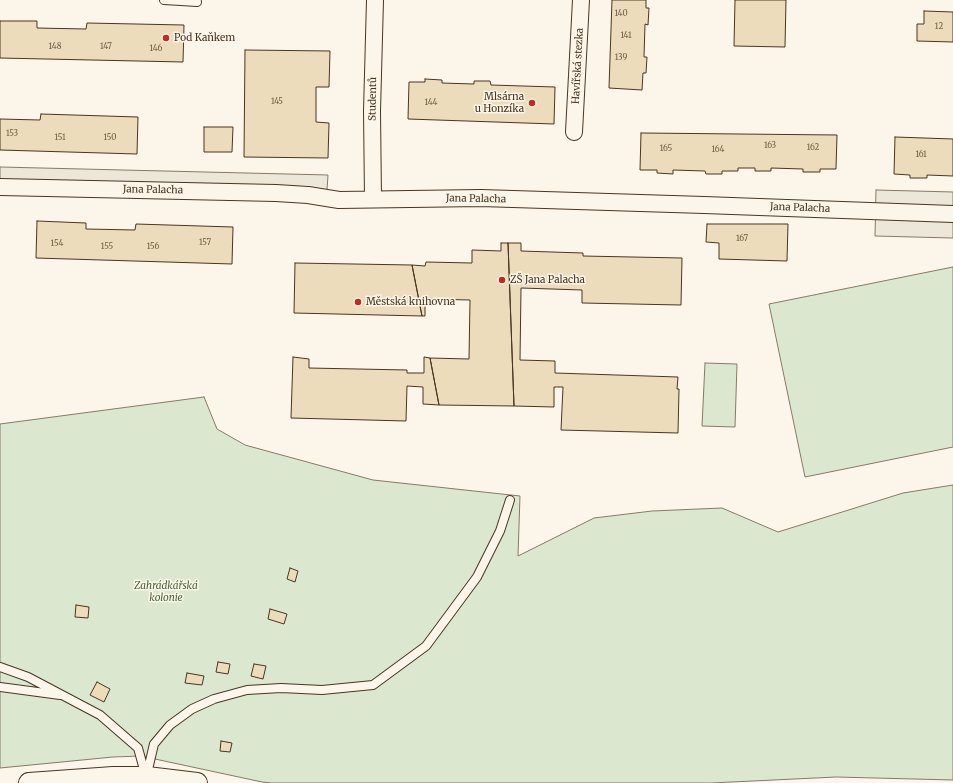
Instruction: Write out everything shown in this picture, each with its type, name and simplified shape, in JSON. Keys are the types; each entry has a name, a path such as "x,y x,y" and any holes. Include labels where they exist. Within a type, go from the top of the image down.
{"street":[{"name":"Studentů","path":"373,199 372,119 375,0"},
{"name":"Havířská stezka","path":"574,132 581,0"},
{"name":"Jana Palacha","path":"0,187 276,192 339,200 497,199 704,204 953,214"},
{"path":"29,783 114,777 197,783"}],"lane":[{"path":"164,0 197,2"},
{"path":"145,780 154,744 170,725 192,709 214,698 247,690 281,688 322,690 373,685 426,646 477,578 500,531 510,500"},
{"path":"0,667 28,677 100,715 138,748 145,780"},
{"path":"0,687 66,696"}],"green space":[{"path":"953,267 953,447 805,477 769,304"},
{"path":"705,363 737,364 735,427 702,426"},
{"name":"Zahrádkářská kolonie","path":"204,397 217,429 245,445 373,480 520,496 518,556 594,518 652,511 722,508 778,532 903,493 953,485 953,780 836,777 711,783 272,783 141,756 113,757 0,768 0,424"}],"shaded area":[{"path":"0,167 328,175 327,190 0,181"},
{"path":"876,190 953,192 953,238 875,236"}],"building":[{"path":"612,0 646,0 646,8 649,8 648,25 645,24 644,57 647,57 646,73 643,73 642,90 609,88"},
{"path":"735,0 786,0 785,47 734,46"},
{"path":"924,11 953,12 953,42 917,41 917,24 924,24"},
{"path":"0,21 37,21 37,28 86,29 87,23 184,25 183,62 0,58"},
{"path":"245,50 330,51 329,87 316,87 316,122 329,123 328,158 244,157"},
{"path":"425,79 442,80 442,83 474,84 474,81 490,81 491,85 555,87 554,124 408,119 409,82 425,82"},
{"path":"41,114 138,117 137,154 0,150 0,119 40,120"},
{"path":"204,127 233,127 232,152 204,152"},
{"path":"641,133 837,135 836,169 820,169 820,172 803,172 803,169 771,168 771,171 755,171 755,168 738,168 738,171 722,171 722,174 706,174 705,171 673,170 673,174 657,173 657,170 640,170"},
{"path":"895,137 953,139 953,176 927,175 927,178 910,178 910,175 894,174"},
{"path":"37,221 86,223 86,229 135,230 136,224 233,227 232,264 36,258"},
{"path":"707,224 788,224 787,261 719,259 719,243 706,242"},
{"path":"501,243 508,243 514,406 439,405 430,358 469,359 470,300 425,299 425,316 422,316 412,265 425,266 426,262 472,263 472,250 501,251"},
{"path":"508,243 521,243 521,251 583,253 583,256 682,258 681,305 582,303 582,290 521,288 520,360 555,361 555,373 678,377 678,433 561,430 563,387 554,387 554,407 514,406"},
{"path":"295,263 412,265 422,316 294,313"},
{"path":"293,357 309,359 309,368 407,370 407,373 424,373 424,357 430,358 439,405 423,404 423,387 407,386 406,421 291,418"},
{"path":"290,568 298,571 295,582 287,579"},
{"path":"76,605 89,607 88,618 75,617"},
{"path":"270,609 287,614 284,624 268,619"},
{"path":"218,662 230,664 228,674 216,672"},
{"path":"254,664 266,666 263,679 251,676"},
{"path":"187,673 204,676 202,685 185,683"},
{"path":"97,682 110,689 104,702 90,695"},
{"path":"221,741 232,743 230,752 220,751"}],"place":[{"name":"Pod Kaňkem","path":"166,38"},
{"name":"Mlsárna u Honzíka","path":"532,103"},
{"name":"ZŠ Jana Palacha","path":"502,280"},
{"name":"Městská knihovna","path":"358,302"}]}
